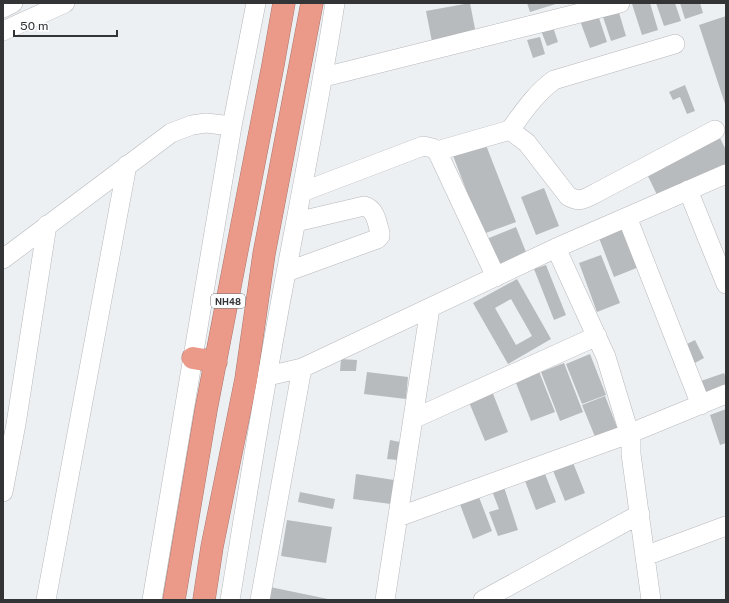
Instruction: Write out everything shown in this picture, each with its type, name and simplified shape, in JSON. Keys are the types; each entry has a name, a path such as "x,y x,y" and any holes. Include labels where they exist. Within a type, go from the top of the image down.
{"highway":[{"name":"NH48","path":"174,600 216,362 284,3"},
{"name":"NH48","path":"204,600 212,548 246,379 264,254 312,3"},
{"path":"193,358 216,362"}],"street":[{"path":"3,8 13,3"},
{"path":"3,30 65,3"},
{"path":"152,600 232,126 256,3"},
{"path":"230,600 286,272 324,77 335,3"},
{"path":"324,77 588,7 620,3"},
{"path":"437,151 510,130 537,94 554,80 675,44"},
{"path":"3,259 171,133 192,125 206,123 232,126"},
{"path":"510,130 527,143 568,196 574,200 580,200 596,193 715,130"},
{"path":"302,192 423,146 432,148 437,151 496,277"},
{"path":"140,600 220,150"},
{"path":"46,600 128,165"},
{"path":"268,376 302,368 556,248 726,174"},
{"path":"688,190 726,284"},
{"path":"286,272 377,239 380,236 373,212 368,207 364,206 296,222"},
{"path":"627,217 701,405"},
{"path":"3,492 16,424 47,225"},
{"path":"556,248 606,357 626,423 631,433 631,454 651,600"},
{"path":"385,600 430,308"},
{"path":"413,418 596,336"},
{"path":"260,600 302,368"},
{"path":"398,517 631,433 726,394"},
{"path":"483,600 640,514"},
{"path":"645,556 726,526"}],"building":[{"path":"470,3 476,34 432,42 426,11"},
{"path":"527,3 559,3 530,12"},
{"path":"650,3 658,30 642,35 632,4"},
{"path":"656,3 675,3 681,21 664,26"},
{"path":"680,3 700,3 703,13 685,19"},
{"path":"617,6 626,36 611,41 601,11"},
{"path":"597,12 607,42 590,48 579,18"},
{"path":"726,16 726,107 699,25"},
{"path":"552,24 558,42 547,46 540,28"},
{"path":"540,37 545,54 533,58 527,40"},
{"path":"685,85 695,111 687,114 680,97 673,100 669,92"},
{"path":"718,134 726,150 726,168 660,201 645,170"},
{"path":"484,140 516,222 483,234 452,153"},
{"path":"544,188 559,226 536,235 521,197"},
{"path":"516,227 528,257 495,269 484,240"},
{"path":"624,229 639,267 614,277 599,238"},
{"path":"601,255 620,303 597,312 579,263"},
{"path":"546,265 566,315 554,320 534,269"},
{"path":"517,279 551,339 508,364 473,303","holes":["511,299 532,336 516,345 495,308"]},
{"path":"695,340 704,358 693,364 683,346"},
{"path":"590,354 606,395 582,404 566,364"},
{"path":"341,359 357,360 356,371 340,371"},
{"path":"564,363 583,412 560,421 541,372"},
{"path":"538,369 555,412 531,421 514,378"},
{"path":"367,372 408,377 406,399 364,394"},
{"path":"724,373 726,378 726,392 704,400 698,382"},
{"path":"490,386 508,432 485,441 466,395"},
{"path":"605,396 620,435 598,444 582,405"},
{"path":"726,409 726,443 720,445 710,415"},
{"path":"390,440 400,442 397,460 387,459"},
{"path":"572,460 585,493 565,501 552,468"},
{"path":"356,474 394,480 391,504 353,499"},
{"path":"545,474 556,502 536,510 525,481"},
{"path":"504,487 518,530 498,536 489,512 499,509 492,491"},
{"path":"300,492 335,499 333,509 298,502"},
{"path":"477,492 492,531 473,539 458,499"},
{"path":"287,520 332,527 326,563 281,556"},
{"path":"270,587 328,599 328,600 267,600"}]}
